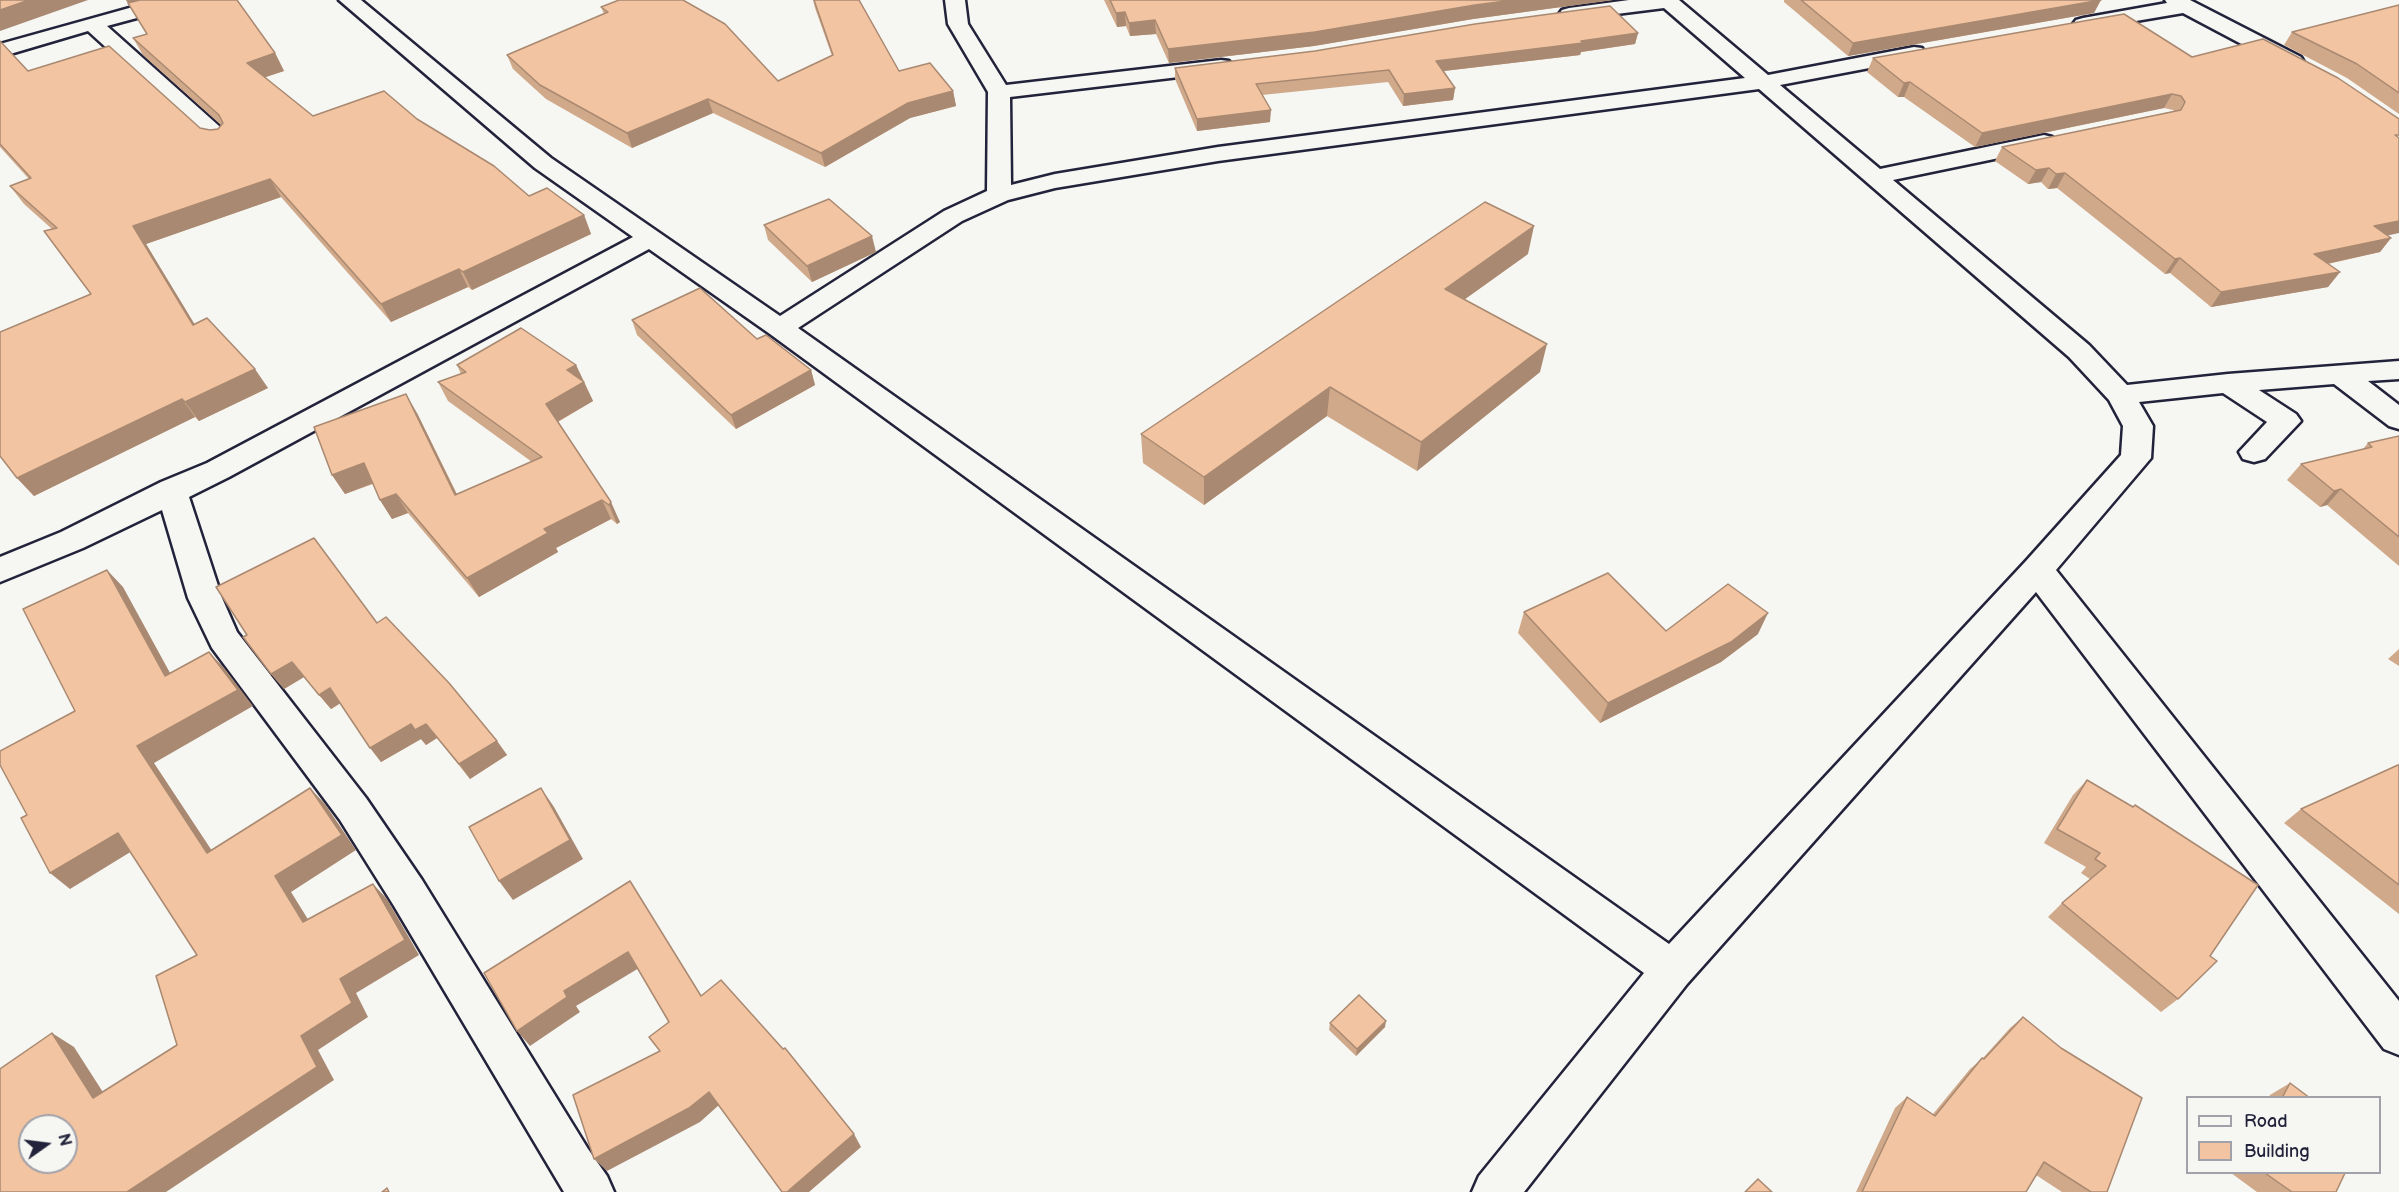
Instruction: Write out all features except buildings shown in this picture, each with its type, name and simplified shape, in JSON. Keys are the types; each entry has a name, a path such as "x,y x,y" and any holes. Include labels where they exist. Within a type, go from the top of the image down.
{"street":[{"path":"0,51 182,0"},
{"path":"349,0 543,163 780,328 1672,970"},
{"path":"955,0 958,24 999,92 999,195"},
{"path":"1495,1192 1672,970 2037,570 2136,458 2138,426 2120,395 2079,351 1667,0 1553,16"},
{"path":"2057,28 2180,3 2308,69"},
{"path":"93,25 220,139"},
{"path":"780,328 953,216 999,195 1055,181 1218,154 1765,82 1813,71 1929,51"},
{"path":"999,92 1244,63"},
{"path":"1875,177 2060,138"},
{"path":"0,570 72,540 172,490 218,470 650,237"},
{"path":"2120,395 2228,383 2399,370"},
{"path":"2340,375 2399,419"},
{"path":"2228,383 2286,421 2254,452"},
{"path":"172,490 205,598 224,639 353,809 408,893 572,1165 591,1192"},
{"path":"2037,570 2399,1034"}]}
